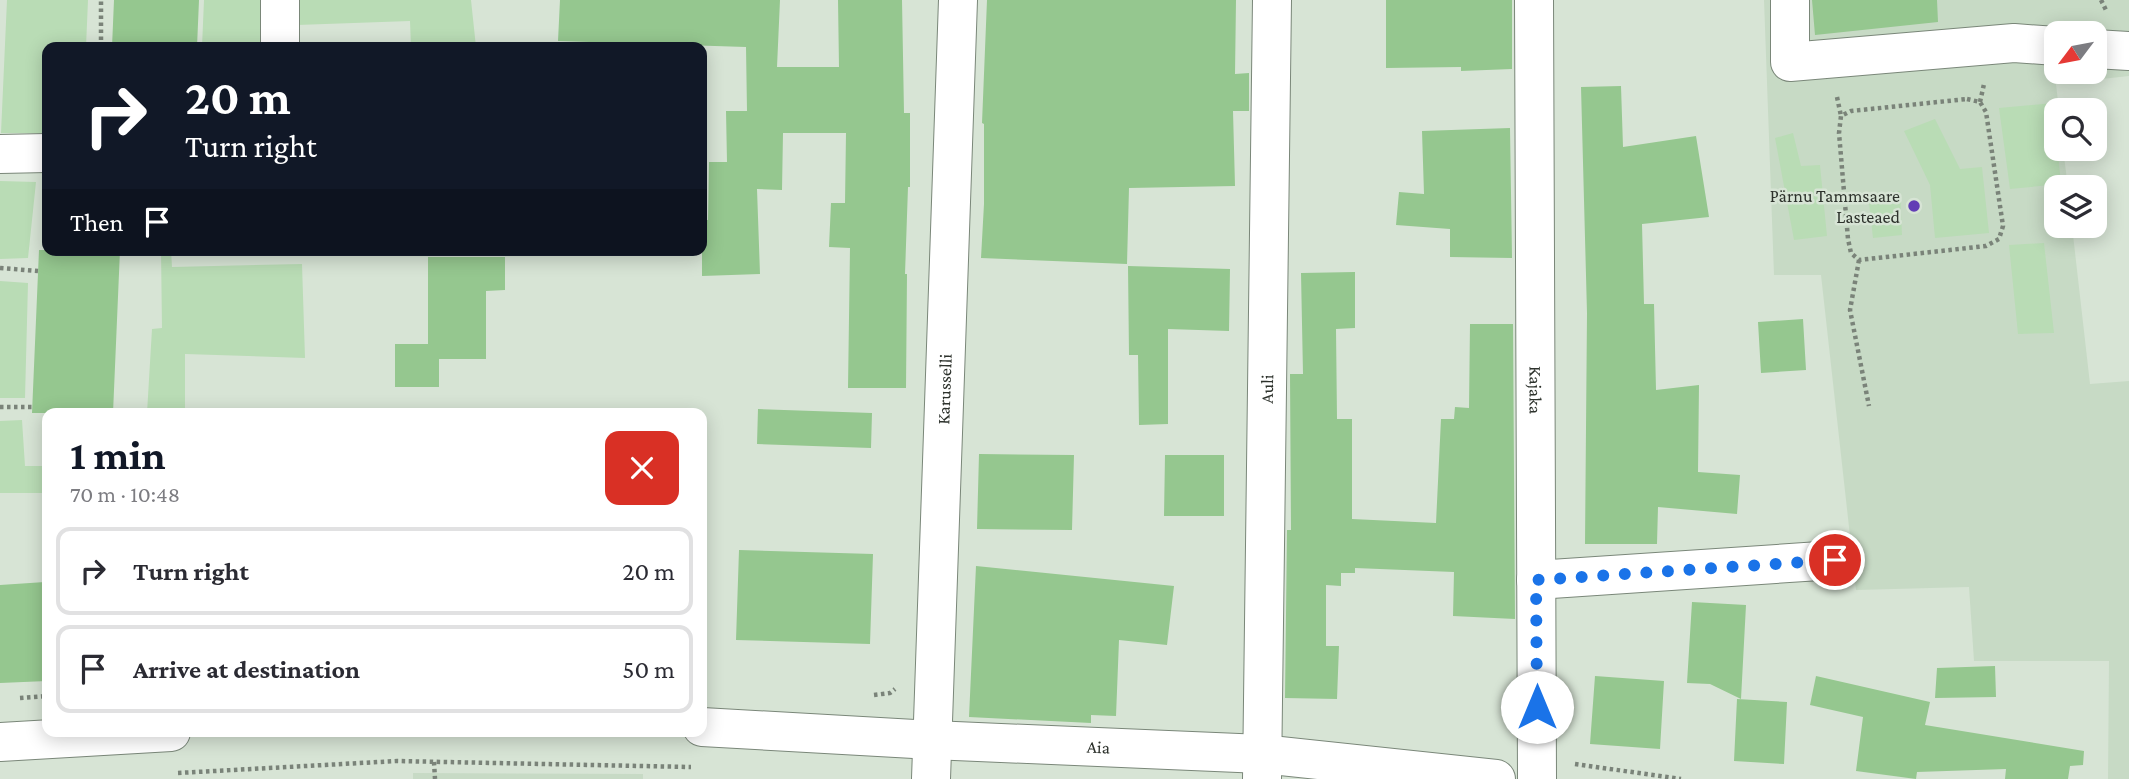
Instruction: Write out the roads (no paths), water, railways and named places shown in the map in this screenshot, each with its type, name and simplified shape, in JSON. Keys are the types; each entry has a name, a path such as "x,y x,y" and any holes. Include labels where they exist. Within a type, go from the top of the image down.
{"street":[{"path":"280,0 280,42"},
{"name":"Karusselli","path":"931,779 958,0"},
{"name":"Auli","path":"1262,766 1272,0"},
{"name":"Kajaka","path":"1534,0 1537,779"},
{"path":"1790,0 1790,62 2014,43 2044,45"},
{"path":"2107,49 2129,51"},
{"path":"0,154 42,153"},
{"path":"1536,580 1835,560"},
{"name":"Aia","path":"707,727 932,740 1262,766 1496,779"},
{"path":"0,742 85,737"}],"place":[{"name":"Pärnu Tammsaare Lasteaed","path":"1914,206"}]}
